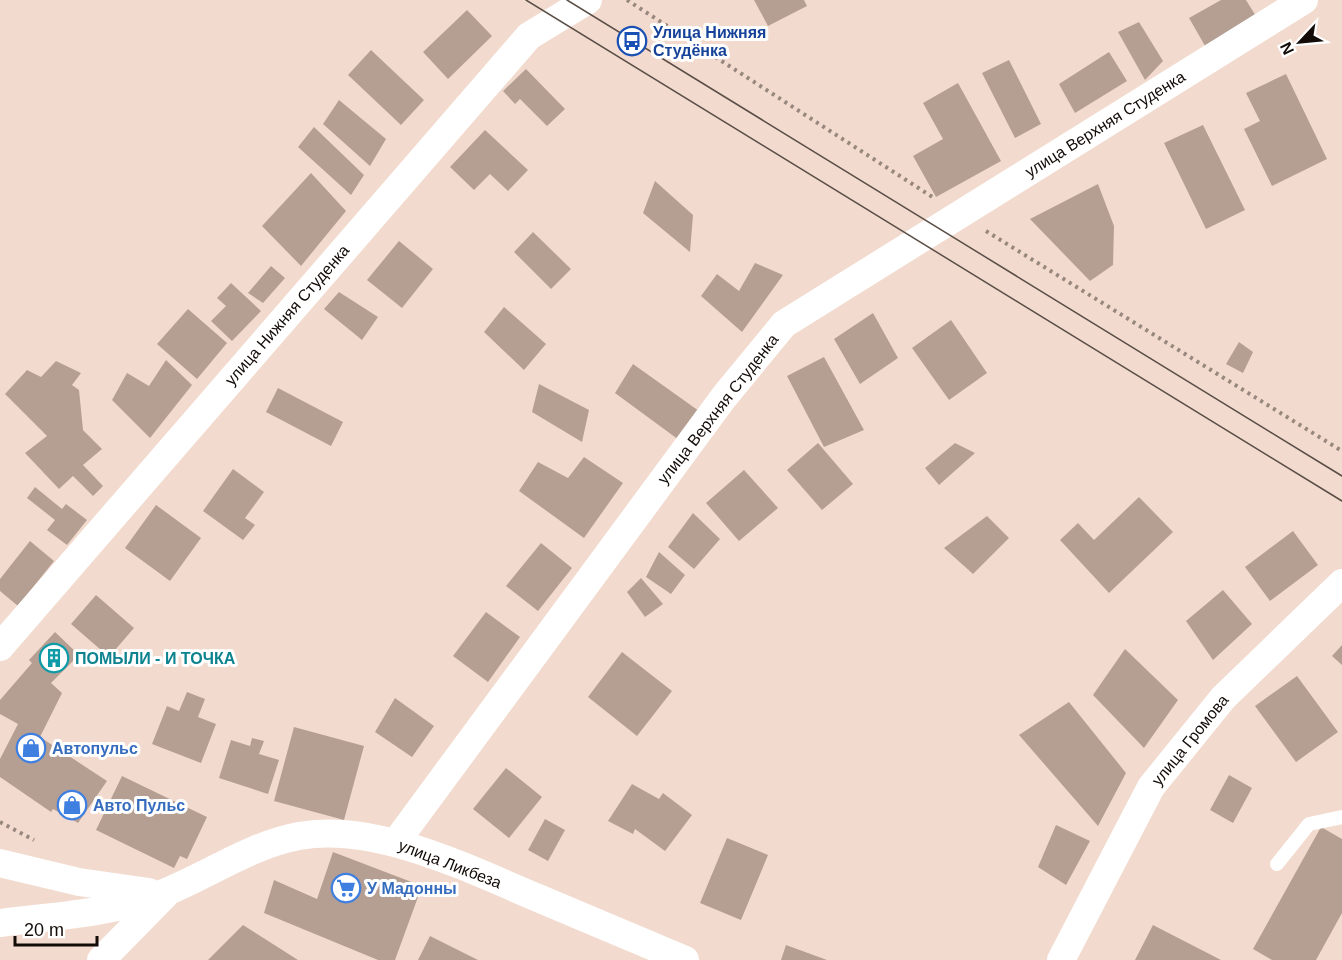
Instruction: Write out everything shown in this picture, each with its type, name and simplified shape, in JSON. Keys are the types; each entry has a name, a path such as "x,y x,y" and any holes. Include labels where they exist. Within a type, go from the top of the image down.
{"street":[{"name":"улица Нижняя Cтуденкa","path":"0,647 529,36 588,0"},
{"name":"улица Верхняя Студенка","path":"396,842 724,397 784,324 1304,0"},
{"name":"улица Громова","path":"1061,960 1151,787 1223,698 1342,583"},
{"name":"улица Ликбеза","path":"0,923 108,909 170,891 236,858 299,836 341,834 396,842 507,885 685,960"},
{"path":"0,863 129,890 170,891"},
{"path":"101,960 170,891"}],"lane":[{"path":"1277,864 1309,824 1342,817"}],"building":[{"path":"754,0 804,0 807,6 768,26"},
{"path":"1221,0 1246,0 1259,21 1208,51 1189,18"},
{"path":"467,10 492,36 448,79 423,52"},
{"path":"1139,22 1163,61 1145,80 1118,32"},
{"path":"371,50 424,100 401,125 348,75"},
{"path":"1109,52 1127,81 1075,113 1059,84"},
{"path":"1009,60 1041,124 1015,138 982,73"},
{"path":"526,69 565,109 547,126 520,99 515,104 503,91"},
{"path":"1286,74 1327,159 1272,186 1244,129 1260,121 1246,93"},
{"path":"958,83 1001,161 936,197 913,156 943,139 923,103"},
{"path":"339,100 386,139 370,166 323,124"},
{"path":"1203,125 1245,210 1206,229 1164,143"},
{"path":"314,127 364,175 351,195 298,147"},
{"path":"485,130 528,170 508,191 490,174 474,190 450,167"},
{"path":"311,173 346,211 301,266 262,226"},
{"path":"655,181 693,215 690,252 643,213"},
{"path":"1098,184 1114,226 1113,265 1090,281 1030,219"},
{"path":"533,232 571,269 551,289 514,252"},
{"path":"399,241 433,269 402,308 367,280"},
{"path":"755,263 783,275 742,332 701,296 717,274 739,291"},
{"path":"271,266 285,278 263,303 248,293"},
{"path":"231,283 261,311 232,341 211,321 226,306 217,298"},
{"path":"339,292 378,317 362,340 324,309"},
{"path":"504,307 546,344 524,370 484,332"},
{"path":"188,309 227,343 197,379 157,344"},
{"path":"873,313 898,358 860,384 834,339"},
{"path":"951,320 987,373 949,400 912,348"},
{"path":"1239,342 1253,352 1243,373 1226,364"},
{"path":"824,357 864,430 824,447 787,376"},
{"path":"166,360 192,385 150,438 112,400 127,373 149,386"},
{"path":"56,361 81,373 72,385 79,390 83,430 102,449 83,465 103,486 93,496 73,476 59,489 25,453 47,436 5,394 27,370 41,377"},
{"path":"633,364 699,411 679,440 615,393"},
{"path":"539,384 589,410 582,442 532,412"},
{"path":"278,388 343,422 331,446 266,412"},
{"path":"818,443 853,484 822,510 787,470"},
{"path":"955,443 975,453 939,485 925,468"},
{"path":"584,457 623,483 584,538 519,491 538,462 568,478"},
{"path":"233,469 264,492 245,518 255,525 243,540 203,511"},
{"path":"744,470 778,508 739,541 706,503"},
{"path":"35,487 62,509 66,504 87,520 67,545 47,530 55,520 27,498"},
{"path":"1139,497 1173,532 1109,593 1060,540 1078,523 1094,540"},
{"path":"156,505 201,538 170,581 125,548"},
{"path":"693,513 720,539 694,569 668,547"},
{"path":"987,516 1009,538 973,574 944,548"},
{"path":"1293,531 1318,565 1270,601 1245,567"},
{"path":"30,541 54,561 18,606 0,591 0,579"},
{"path":"541,543 572,568 538,611 506,586"},
{"path":"659,552 685,575 671,594 646,577"},
{"path":"641,578 663,604 645,617 627,592"},
{"path":"1223,590 1252,624 1213,660 1186,621"},
{"path":"96,595 134,628 109,657 71,624"},
{"path":"486,612 520,637 488,682 453,656"},
{"name":"Автопульс","path":"55,632 79,655 51,683 62,693 40,737 107,781 78,823 53,809 51,812 0,777 0,759 18,724 0,714 0,700 32,663 29,660"},
{"path":"1342,645 1342,665 1332,656"},
{"path":"1125,649 1178,700 1144,748 1093,695"},
{"path":"622,652 672,691 637,736 588,697"},
{"path":"1297,676 1338,732 1296,762 1255,706"},
{"path":"187,692 205,699 198,717 216,724 201,763 152,744 167,706 179,711"},
{"path":"395,698 434,726 412,757 375,732"},
{"path":"1069,702 1126,773 1098,826 1019,735"},
{"path":"294,727 364,746 344,820 274,801"},
{"path":"252,738 264,741 259,754 279,760 268,794 219,778 231,740 250,746"},
{"path":"506,768 542,797 509,838 473,809"},
{"path":"1229,775 1252,788 1233,823 1210,810"},
{"path":"122,776 207,817 187,859 180,856 174,868 96,830"},
{"path":"632,784 659,799 663,793 692,815 665,851 635,829 633,834 608,821"},
{"path":"545,819 565,830 548,861 528,850"},
{"path":"1056,825 1090,841 1066,885 1038,867"},
{"path":"1321,827 1342,839 1342,913 1316,960 1272,960 1253,949"},
{"path":"727,838 768,855 741,920 700,903"},
{"path":"333,852 422,886 395,960 378,960 264,913 274,880 317,899"},
{"path":"243,925 298,960 208,960"},
{"path":"1153,925 1221,960 1135,960"},
{"path":"430,936 478,960 418,960"},
{"path":"786,945 827,960 781,960"}],"tram line":[{"path":"526,0 1342,501"},
{"path":"567,0 1342,476"}],"place":[{"name":"Улица Нижняя Студёнка","path":"632,41"},
{"name":"ПОМЫЛИ - И ТОЧКА","path":"54,658"},
{"name":"Автопульс","path":"31,748"},
{"name":"Авто Пульс","path":"72,805"},
{"name":"У Мадонны","path":"346,888"}]}
